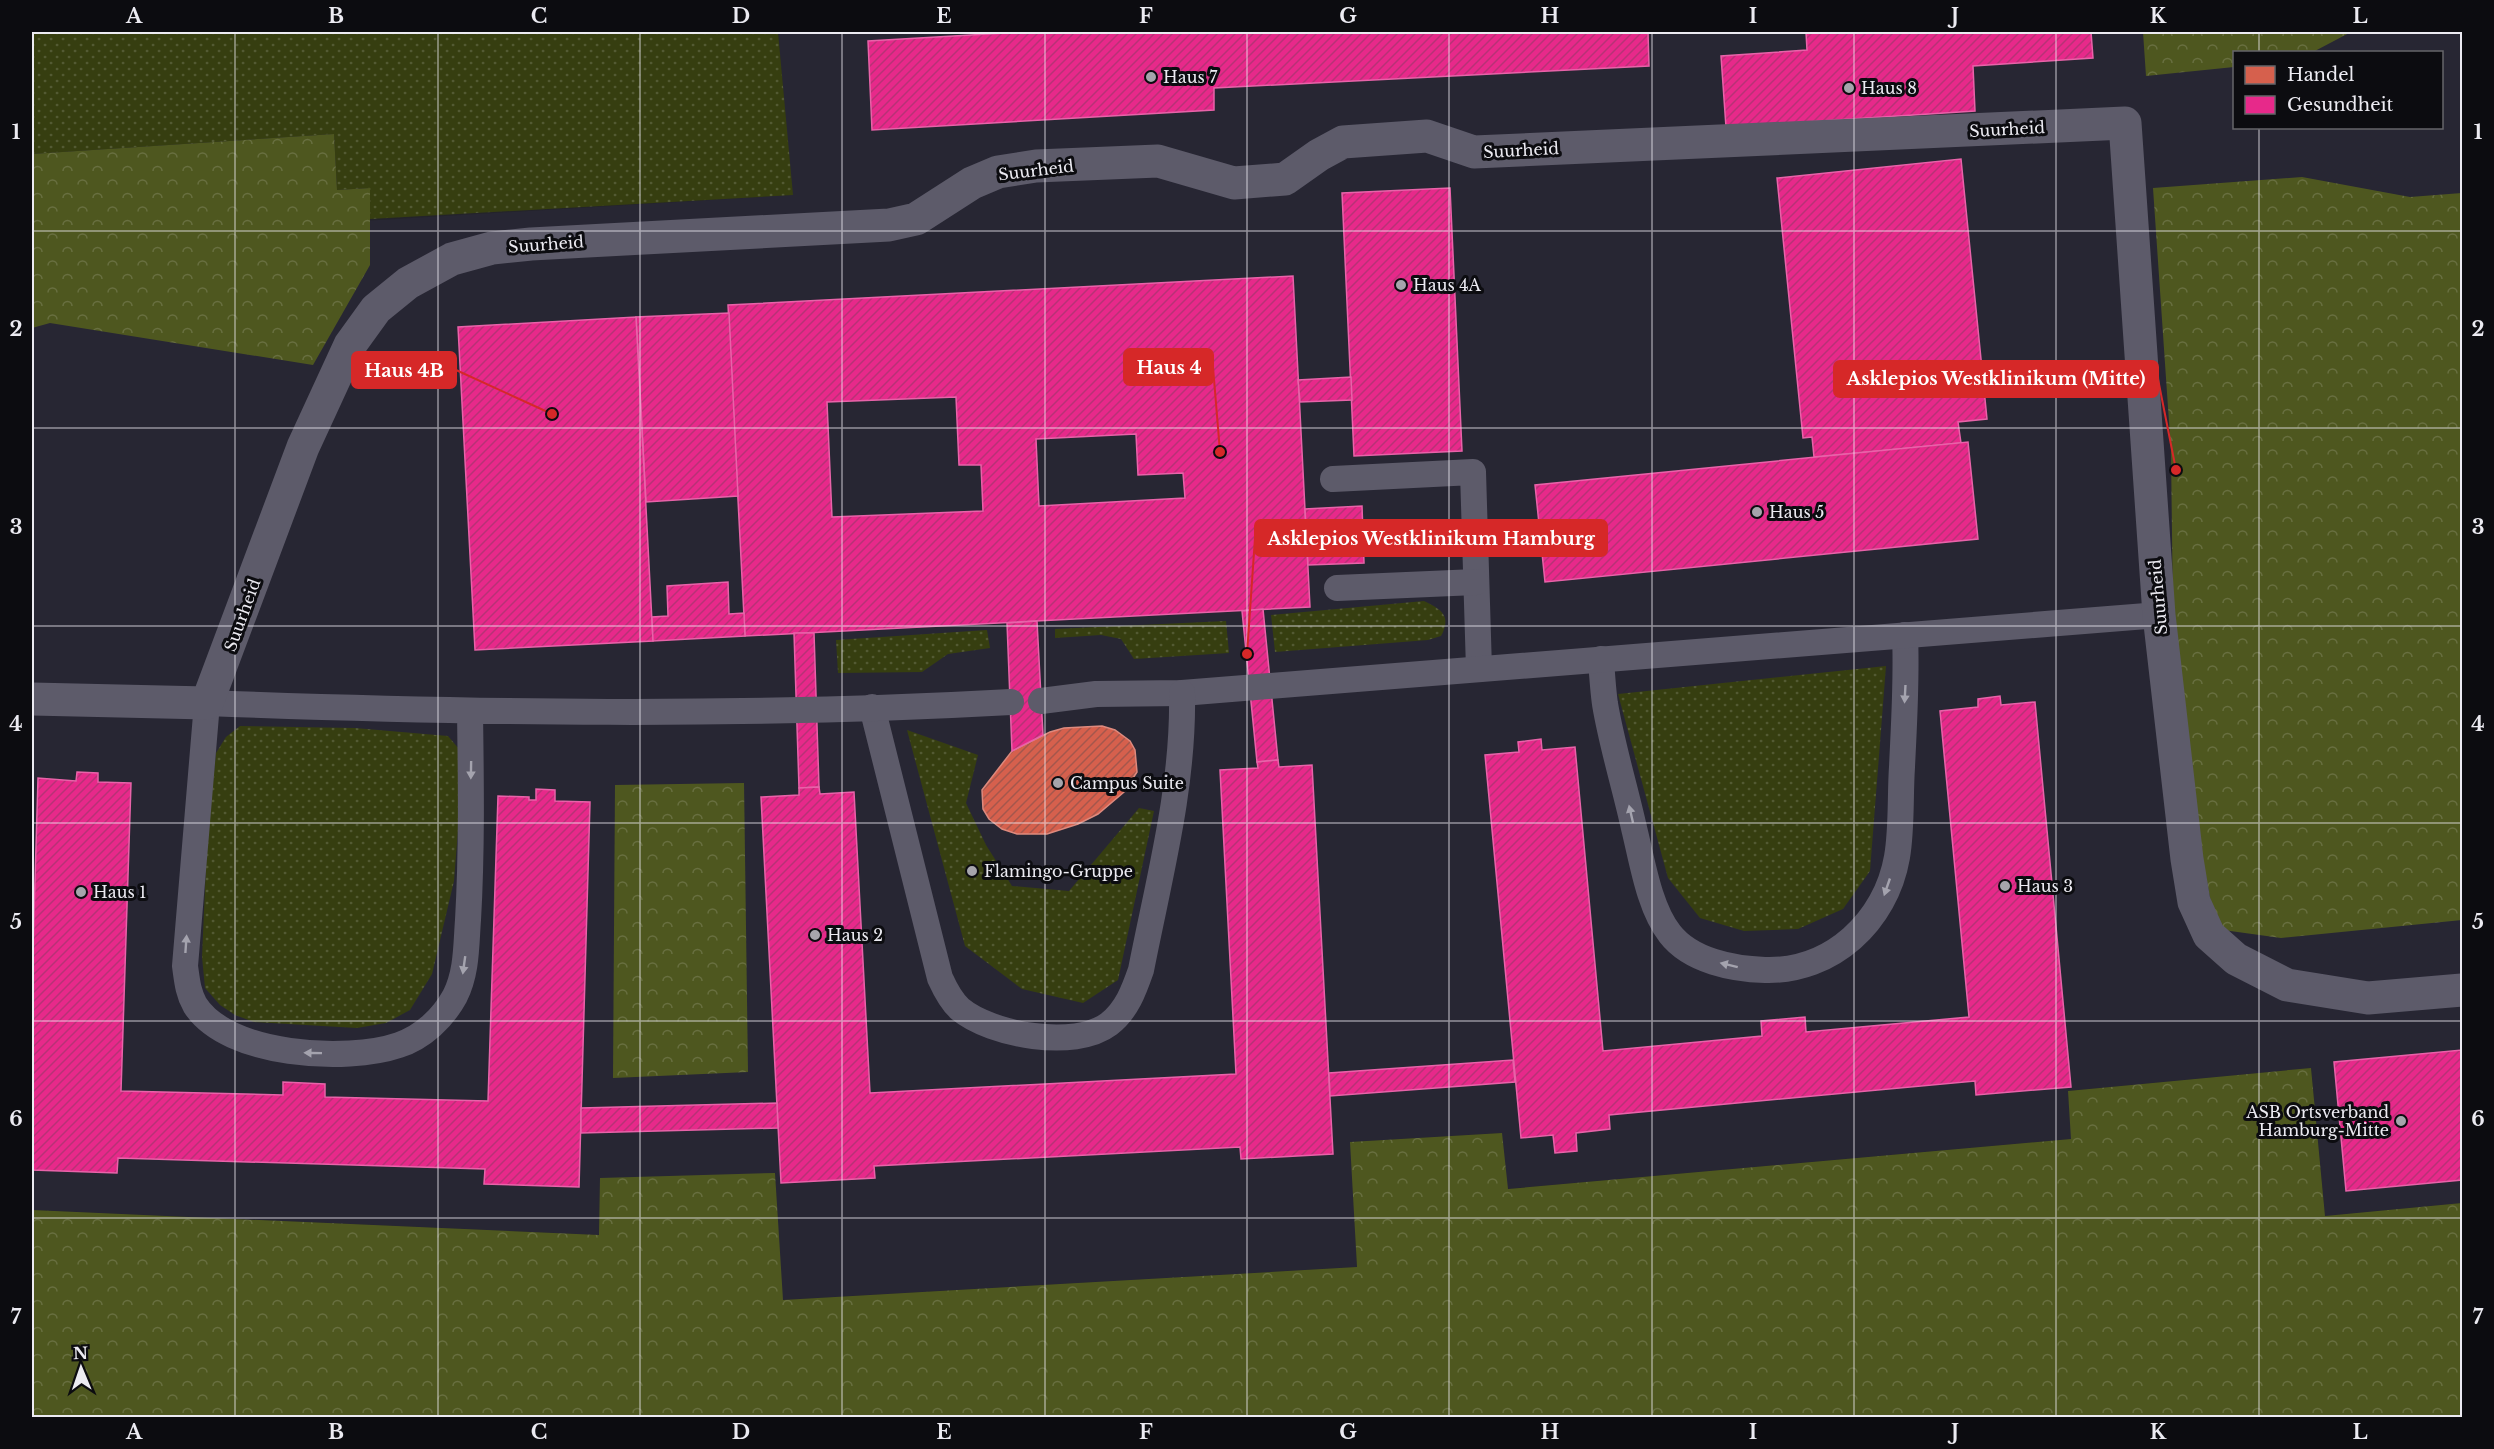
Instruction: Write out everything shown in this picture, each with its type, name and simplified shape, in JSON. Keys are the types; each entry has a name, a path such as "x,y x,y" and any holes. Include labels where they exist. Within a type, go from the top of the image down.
{"street":[{"name":"Suurheid","path":"207,704 303,447 350,345 376,309 408,283 452,259 492,248 531,244 889,225 916,219 972,183 998,172 1036,166 1158,161 1234,183 1285,179 1319,155 1343,142 1377,138 1427,136 1474,152 2125,123 2159,615 2194,902 2209,934 2236,959 2287,985 2368,998 2463,990"},
{"path":"32,699 207,704"}],"lane":[{"path":"1333,479 1473,472 1479,669"},
{"path":"1337,588 1476,582"},
{"path":"1041,701 1096,694 1182,693 2159,615"},
{"path":"1601,659 1605,704 1642,859 1658,913 1670,934 1683,947 1701,957 1728,965 1773,970 1799,966 1829,954 1851,940 1873,916 1886,891 1897,857 1907,669 1905,635"},
{"path":"872,707 940,978 947,992 960,1008 980,1021 999,1029 1044,1036 1066,1036 1090,1034 1108,1025 1124,1009 1133,993 1141,970 1178,787 1182,745 1182,693"},
{"path":"470,712 469,895 465,971 456,994 444,1014 423,1033 399,1045 370,1051 309,1054 244,1041 223,1031 196,1006 188,989 185,966 207,704 470,712 657,713 1011,702"}],"shaded area":[{"path":"778,32 2462,32 2462,1203 2325,1216 2311,1068 2068,1091 2072,1139 1507,1189 1501,1133 1351,1142 1357,1267 782,1300 775,1173 599,1235 32,1210 32,241 792,195"}],"green space":[{"path":"32,32 778,32 793,195 370,219 370,188 337,190 334,134 32,154"},
{"path":"2143,32 2351,32 2315,51 2233,51 2233,67 2146,76"},
{"path":"334,134 337,190 370,188 370,265 313,365 50,323 32,328 32,154"},
{"path":"2302,177 2410,197 2462,193 2462,920 2281,938 2216,929 2202,856 2173,616 2171,451 2153,188"},
{"path":"1424,601 1440,610 1445,618 1441,636 1428,640 1275,652 1271,615"},
{"path":"1226,621 1229,653 1134,659 1121,639 1101,635 1055,638 1055,629"},
{"path":"987,630 990,648 948,654 922,672 838,673 836,640"},
{"path":"1886,666 1870,871 1843,909 1798,929 1744,931 1700,918 1668,878 1618,694"},
{"path":"240,726 355,728 448,736 459,749 460,804 454,881 432,974 410,1010 386,1023 357,1028 254,1022 235,1015 220,1005 205,988 202,957 207,843 216,753 226,737"},
{"path":"907,730 978,755 966,803 986,845 1012,886 1069,891 1139,808 1154,811 1118,980 1083,1003 1022,989 965,946"},
{"path":"744,783 748,1072 613,1078 615,785"},
{"path":"2311,1068 2325,1216 2462,1203 2462,1417 32,1417 32,1210 599,1235 600,1178 775,1173 783,1300 1357,1267 1350,1142 1502,1133 1508,1189 2071,1139 2068,1091"}],"building: Handel":[{"name":"Campus Suite","path":"1102,726 1115,730 1130,741 1135,750 1137,772 1124,792 1098,814 1078,824 1047,834 1017,834 1002,829 989,819 983,809 982,790 1012,751 1050,732 1064,728"}],"building: Gesundheit":[{"name":"Haus 7","path":"1023,32 1648,32 1649,66 1214,88 1214,110 872,130 868,41"},
{"name":"Haus 8","path":"1806,32 2091,32 2093,58 1973,66 1975,111 1726,127 1721,56 1807,50"},
{"path":"1961,159 1987,419 1958,422 1961,443 1814,457 1812,437 1803,438 1777,178"},
{"name":"Haus 4A","path":"1450,188 1462,451 1354,456 1342,193"},
{"path":"1293,276 1310,607 745,636 728,305","holes":["956,397 959,465 981,465 983,511 832,517 827,402","1136,434 1138,475 1183,473 1185,498 1039,506 1036,439"]},
{"path":"729,313 738,496 646,502 636,317"},
{"path":"636,317 653,641 475,650 458,327"},
{"path":"1351,377 1352,400 1300,402 1298,380"},
{"name":"Haus 5","path":"1968,442 1978,539 1545,582 1535,485"},
{"path":"1362,506 1364,563 1308,565 1305,509"},
{"path":"728,582 729,614 744,613 745,636 653,641 652,617 668,616 667,586"},
{"path":"1263,609 1278,760 1257,762 1242,611"},
{"path":"1037,621 1043,735 1012,751 1007,623"},
{"path":"794,633 814,633 819,787 799,788"},
{"name":"Haus 3","path":"2000,696 2001,705 2035,702 2071,1087 1976,1095 1975,1081 1609,1115 1610,1129 1576,1133 1577,1151 1555,1153 1553,1135 1521,1138 1485,755 1519,752 1518,742 1541,739 1542,750 1575,747 1603,1051 1762,1036 1761,1021 1805,1017 1806,1032 1969,1017 1940,711 1978,707 1978,699"},
{"name":"Haus 2","path":"1278,760 1279,767 1312,765 1333,1154 1241,1159 1240,1147 874,1166 875,1178 781,1183 761,797 799,795 799,788 819,787 820,794 854,792 870,1093 1236,1074 1220,770 1258,768 1257,762"},
{"name":"Haus 1","path":"77,772 98,773 98,782 131,783 121,1091 283,1095 283,1082 325,1084 325,1097 488,1101 498,796 529,797 529,800 536,800 536,789 555,790 555,801 590,802 579,1187 484,1184 485,1169 118,1158 117,1173 32,1170 32,982 38,778 76,781"},
{"name":"ASB Ortsverband Hamburg-Mitte","path":"2462,1050 2462,1180 2346,1191 2334,1062"},
{"path":"1513,1060 1515,1082 1330,1096 1329,1073"},
{"path":"777,1103 778,1128 581,1133 581,1108"}],"place":[{"name":"Haus 7","path":"1151,77"},
{"name":"Haus 8","path":"1849,88"},
{"name":"Haus 4A","path":"1401,285"},
{"name":"Haus 4B","path":"552,414"},
{"name":"Haus 4","path":"1220,452"},
{"name":"Asklepios Westklinikum (Mitte)","path":"2176,470"},
{"name":"Haus 5","path":"1757,512"},
{"name":"Asklepios Westklinikum Hamburg","path":"1247,654"},
{"name":"Campus Suite","path":"1058,783"},
{"name":"Flamingo-Gruppe","path":"972,871"},
{"name":"Haus 3","path":"2005,886"},
{"name":"Haus 1","path":"81,892"},
{"name":"Haus 2","path":"815,935"},
{"name":"ASB Ortsverband Hamburg-Mitte","path":"2401,1121"}]}
